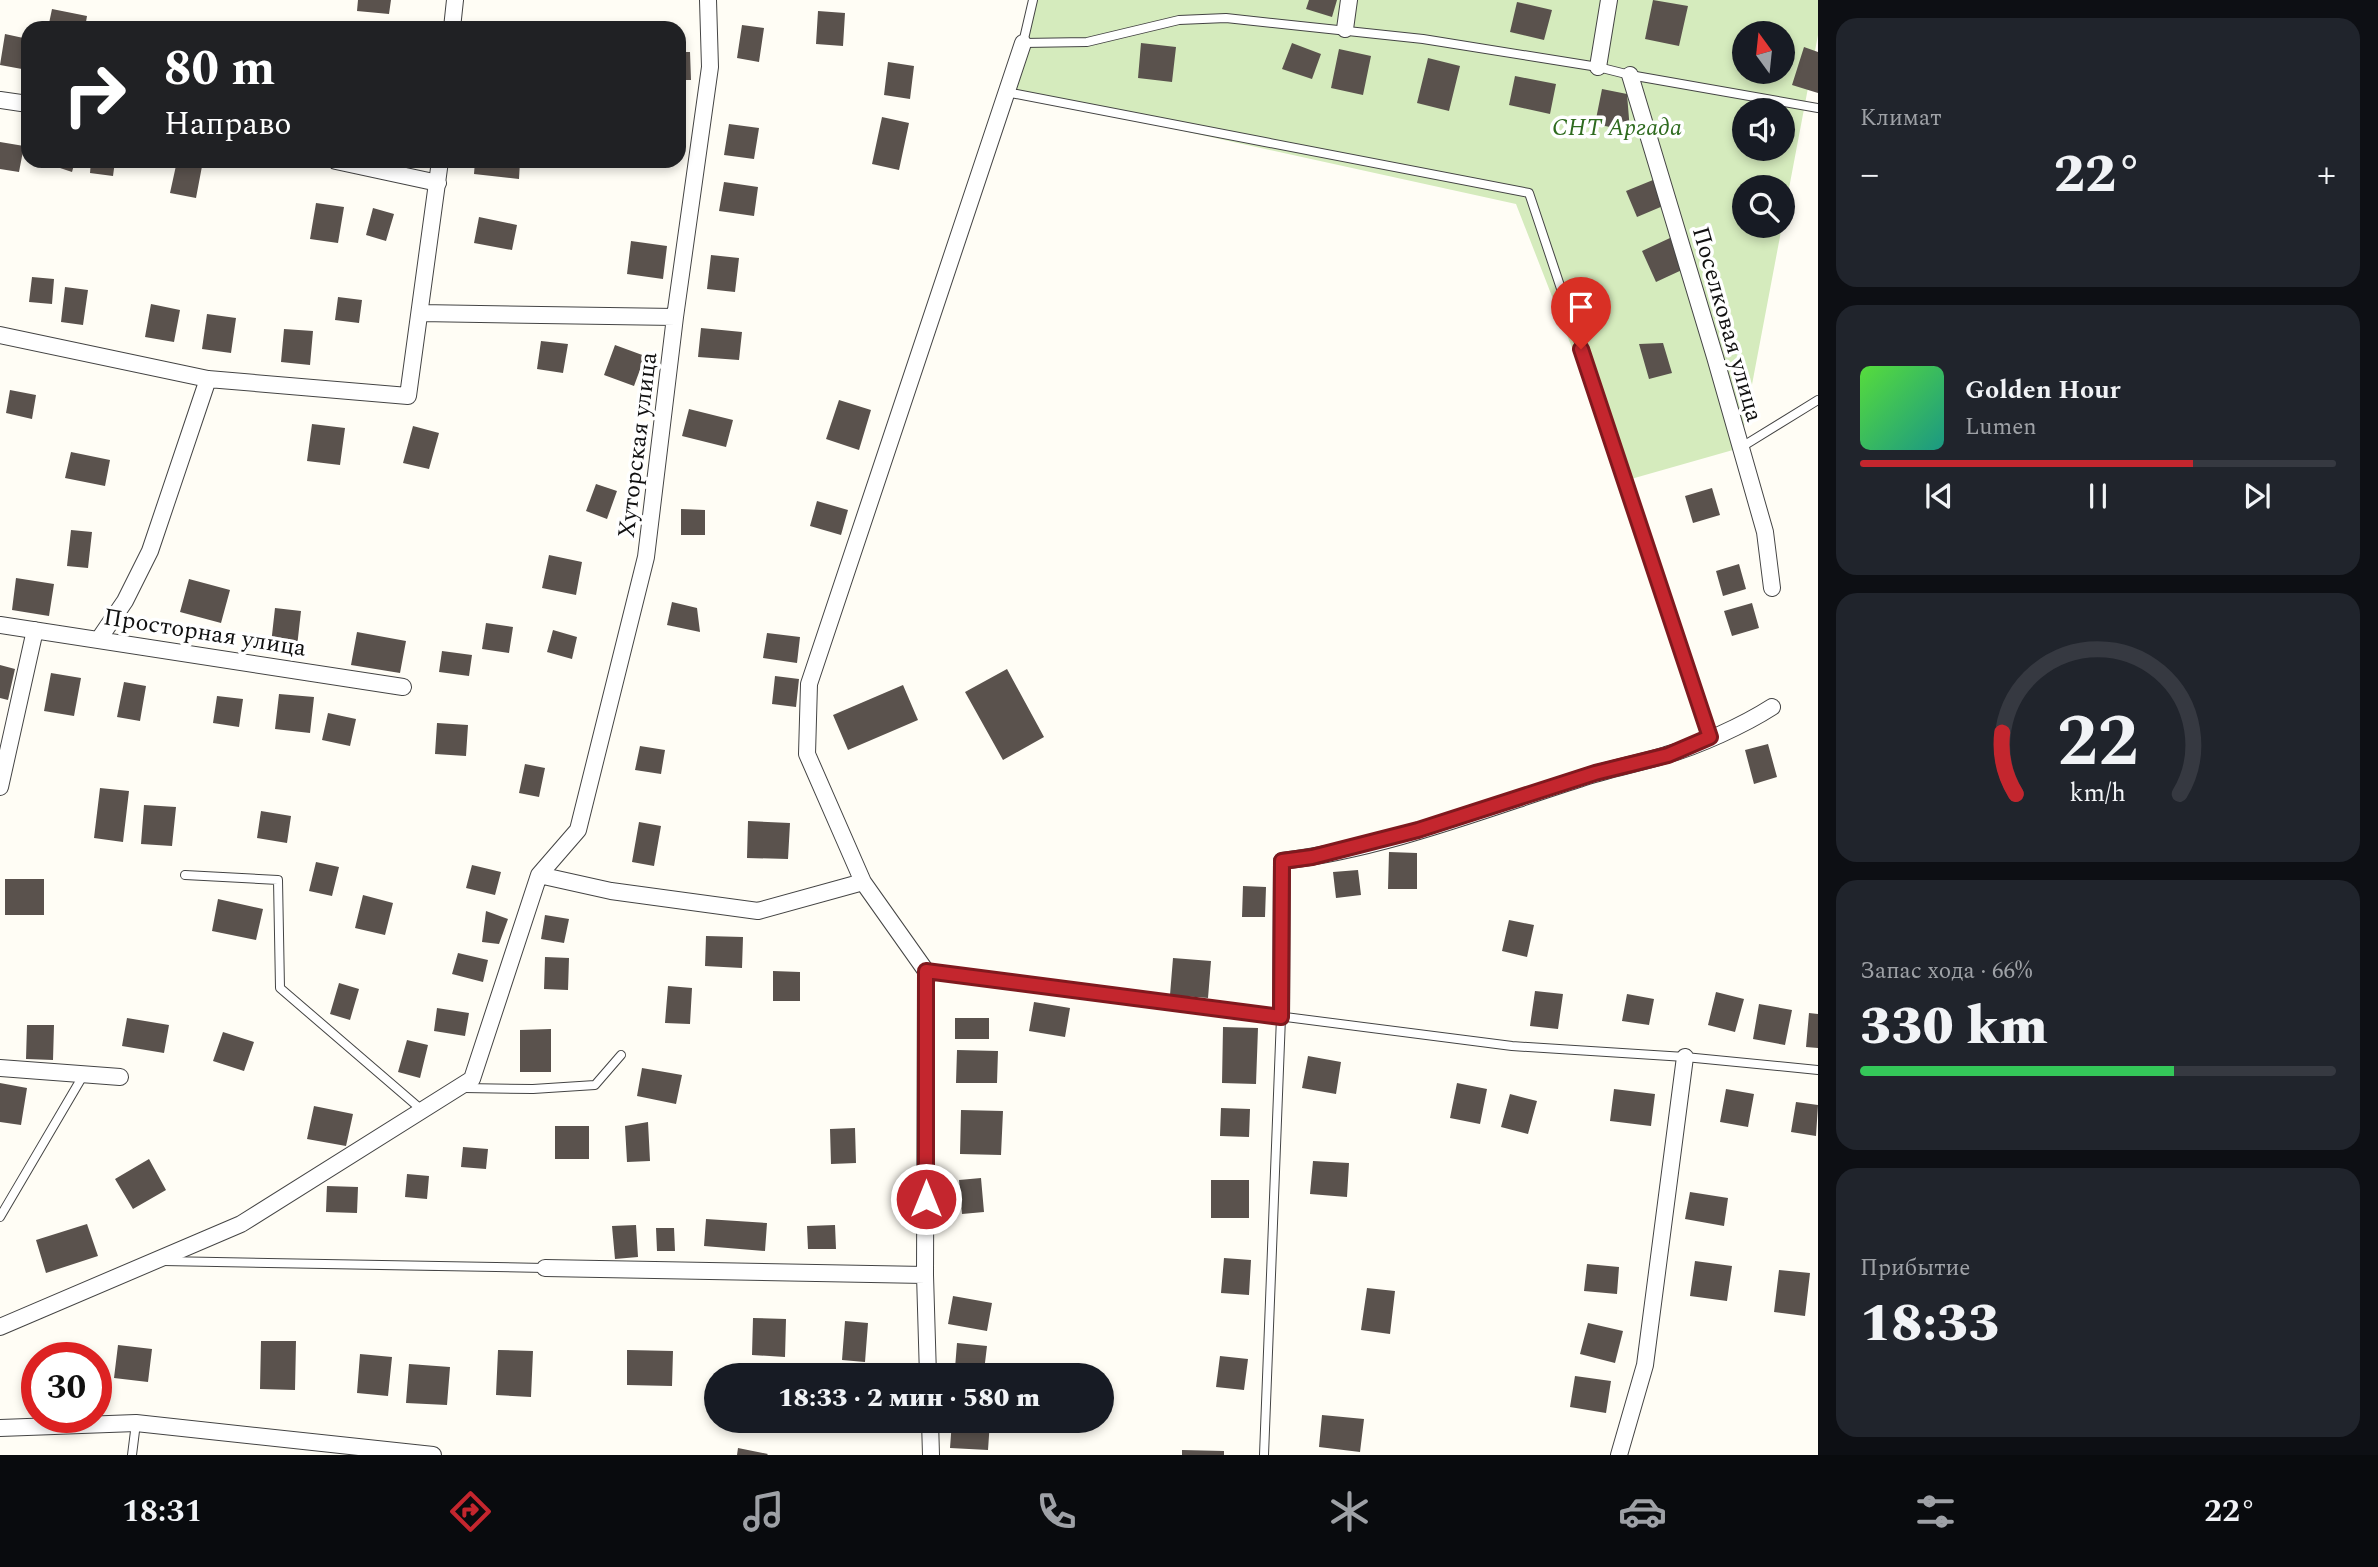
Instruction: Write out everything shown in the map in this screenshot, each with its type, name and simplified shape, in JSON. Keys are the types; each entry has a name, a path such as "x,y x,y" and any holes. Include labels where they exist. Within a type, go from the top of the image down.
{"street":[{"path":"453,21 455,0"},
{"name":"Хуторская улица","path":"539,875 578,830 646,557 675,317 710,67 708,0"},
{"path":"1345,29 1349,0"},
{"path":"1598,67 1609,0"},
{"path":"928,1363 925,1275 926,971 863,882 807,754 809,684 1023,43"},
{"name":"Поселковая улица","path":"1630,75 1765,532 1772,588"},
{"path":"0,100 21,103"},
{"path":"368,168 438,183"},
{"path":"0,335 208,379 408,396 439,168"},
{"path":"420,313 675,317"},
{"path":"99,639 125,601 150,551 208,379"},
{"name":"Просторная улица","path":"0,625 403,687"},
{"path":"0,787 34,630"},
{"path":"1281,1017 1282,861 1312,857 1418,830 1595,773 1668,755 1752,720 1772,707"},
{"path":"0,1327 241,1224 472,1079 539,875 611,891 758,911 863,882"},
{"path":"1619,1455 1645,1366 1685,1057"},
{"path":"0,1068 120,1077"},
{"path":"545,1268 925,1275"},
{"path":"0,1429 136,1423 433,1455"},
{"path":"930,1433 931,1455"}],"lane":[{"path":"1033,0 1023,43 1087,42 1179,20 1226,18 1345,29 1598,67 1818,108"},
{"path":"1006,92 1529,193 1710,737"},
{"path":"1740,448 1818,400"},
{"path":"185,875 278,880 280,988 423,1111"},
{"path":"926,971 1512,1046 1685,1057 1818,1070"},
{"path":"1264,1455 1281,1017"},
{"path":"458,1088 533,1089 595,1085 621,1055"},
{"path":"0,1217 84,1074"},
{"path":"156,1261 545,1268"},
{"path":"132,1455 136,1423"}],"green space":[{"name":"СНТ Аргада","path":"1032,0 1818,0 1818,35 1795,157 1795,98 1732,98 1732,161 1794,161 1792,175 1732,175 1732,238 1780,238 1740,448 1624,481 1516,204 1006,92"}],"building":[{"path":"358,0 391,0 389,14 357,11"},
{"path":"1309,0 1337,0 1332,17 1306,9"},
{"path":"1653,0 1688,6 1679,46 1645,39"},
{"path":"1517,2 1552,10 1544,40 1510,32"},
{"path":"52,9 87,16 86,21 49,21"},
{"path":"818,11 845,13 843,46 816,44"},
{"path":"742,25 764,28 759,62 737,58"},
{"path":"5,34 21,37 21,69 0,65"},
{"path":"1141,43 1176,47 1172,82 1138,78"},
{"path":"1292,43 1321,54 1312,79 1282,69"},
{"path":"1804,47 1818,52 1818,93 1792,85 1796,84 1796,72"},
{"path":"1339,49 1371,56 1363,95 1331,88"},
{"path":"686,52 690,52 691,80 686,80"},
{"path":"1428,58 1460,66 1449,111 1417,103"},
{"path":"888,62 914,66 910,99 884,95"},
{"path":"1515,76 1556,84 1550,114 1509,105"},
{"path":"1602,89 1627,94 1630,131 1595,124"},
{"path":"882,117 909,123 899,170 872,164"},
{"path":"729,124 759,128 754,159 724,155"},
{"path":"0,142 21,146 19,172 0,169"},
{"path":"90,168 114,168 113,176 90,173"},
{"path":"175,168 202,168 196,198 170,193"},
{"path":"474,168 520,168 519,179 474,174"},
{"path":"1653,180 1663,206 1637,217 1626,191"},
{"path":"724,182 758,187 754,216 719,211"},
{"path":"316,203 344,207 338,243 310,239"},
{"path":"373,208 394,214 386,241 366,235"},
{"path":"479,217 517,225 512,250 474,243"},
{"path":"1670,238 1684,269 1656,282 1642,251"},
{"path":"631,241 667,246 663,279 627,274"},
{"path":"711,255 739,258 735,292 707,289"},
{"path":"32,277 54,279 52,304 29,302"},
{"path":"65,287 88,290 83,325 61,322"},
{"path":"338,297 362,300 359,323 335,320"},
{"path":"151,304 180,310 174,342 145,337"},
{"path":"207,314 236,318 231,353 202,349"},
{"path":"701,328 742,332 739,360 698,357"},
{"path":"284,329 313,331 310,365 281,362"},
{"path":"541,341 568,344 563,373 537,369"},
{"path":"1663,343 1672,373 1649,379 1639,344"},
{"path":"615,345 645,356 634,386 604,375"},
{"path":"10,390 36,395 32,419 6,413"},
{"path":"839,400 871,410 859,450 826,439"},
{"path":"689,409 733,420 726,447 682,436"},
{"path":"312,424 345,428 340,465 307,461"},
{"path":"413,426 439,433 429,469 403,463"},
{"path":"71,452 110,460 105,486 65,478"},
{"path":"596,484 617,491 607,519 586,511"},
{"path":"1712,488 1720,515 1693,523 1685,496"},
{"path":"817,501 848,510 841,535 810,526"},
{"path":"681,509 705,510 705,535 681,535"},
{"path":"71,530 92,532 88,568 67,566"},
{"path":"549,555 582,562 576,595 542,588"},
{"path":"1739,564 1746,589 1723,596 1716,571"},
{"path":"16,578 54,584 49,616 12,610"},
{"path":"189,579 230,590 221,623 180,612"},
{"path":"672,602 697,608 700,632 667,625"},
{"path":"1752,603 1759,628 1732,636 1724,611"},
{"path":"275,608 301,611 297,647 271,644"},
{"path":"486,623 513,627 509,653 482,649"},
{"path":"553,630 577,637 572,659 547,652"},
{"path":"357,632 406,641 400,673 351,665"},
{"path":"767,633 800,637 797,663 763,658"},
{"path":"442,651 472,655 469,676 439,672"},
{"path":"0,665 15,669 8,700 0,698"},
{"path":"1007,669 1044,737 1003,760 965,692"},
{"path":"51,673 81,678 74,716 44,711"},
{"path":"775,676 799,679 796,707 772,704"},
{"path":"124,682 146,686 140,721 117,717"},
{"path":"903,685 918,720 848,750 833,715"},
{"path":"279,694 314,697 310,733 275,729"},
{"path":"217,696 243,699 239,727 213,723"},
{"path":"328,713 356,719 350,746 322,740"},
{"path":"437,723 468,725 466,756 435,754"},
{"path":"1768,744 1777,777 1754,784 1745,750"},
{"path":"640,746 665,750 661,774 635,770"},
{"path":"525,764 545,768 539,797 519,793"},
{"path":"100,788 129,791 123,842 94,838"},
{"path":"144,805 176,807 172,846 141,844"},
{"path":"261,811 291,816 287,843 257,838"},
{"path":"748,821 790,823 788,859 747,858"},
{"path":"639,822 661,826 654,866 632,862"},
{"path":"1389,852 1417,853 1417,889 1388,889"},
{"path":"316,862 339,867 332,896 309,891"},
{"path":"472,865 501,872 495,895 466,888"},
{"path":"1358,870 1361,895 1336,898 1333,872"},
{"path":"5,879 44,879 44,915 5,915"},
{"path":"1243,886 1266,887 1265,917 1242,917"},
{"path":"363,895 393,903 385,935 355,928"},
{"path":"218,899 263,909 256,940 212,931"},
{"path":"486,911 508,919 499,944 482,942"},
{"path":"545,915 569,919 564,943 541,939"},
{"path":"1509,920 1534,925 1527,957 1502,951"},
{"path":"706,936 743,937 742,968 705,966"},
{"path":"458,953 488,960 483,982 452,974"},
{"path":"545,957 569,958 568,990 544,989"},
{"path":"1173,958 1211,961 1208,998 1170,995"},
{"path":"773,971 800,972 800,1001 773,1001"},
{"path":"339,983 359,989 350,1020 330,1014"},
{"path":"668,986 692,988 690,1024 665,1023"},
{"path":"1535,991 1563,994 1558,1029 1530,1026"},
{"path":"1716,992 1744,999 1735,1032 1708,1025"},
{"path":"1627,994 1654,999 1649,1025 1622,1021"},
{"path":"1034,1002 1070,1008 1065,1037 1029,1031"},
{"path":"1759,1004 1792,1010 1785,1045 1753,1039"},
{"path":"437,1008 469,1013 465,1036 434,1031"},
{"path":"1809,1013 1818,1014 1818,1048 1806,1047"},
{"path":"127,1018 169,1025 164,1053 122,1046"},
{"path":"955,1018 989,1018 989,1039 955,1039"},
{"path":"27,1025 54,1025 53,1060 26,1059"},
{"path":"1223,1027 1258,1028 1256,1084 1222,1083"},
{"path":"551,1029 551,1072 520,1072 520,1030"},
{"path":"223,1032 254,1042 244,1071 213,1061"},
{"path":"407,1040 428,1045 420,1078 398,1072"},
{"path":"957,1050 998,1051 997,1083 956,1083"},
{"path":"1308,1056 1341,1062 1336,1094 1302,1088"},
{"path":"642,1068 682,1075 676,1104 637,1096"},
{"path":"0,1083 27,1088 21,1125 0,1122"},
{"path":"1457,1083 1487,1089 1480,1124 1450,1118"},
{"path":"1614,1089 1655,1094 1651,1126 1610,1121"},
{"path":"1726,1089 1754,1094 1748,1127 1720,1122"},
{"path":"1510,1094 1537,1101 1528,1134 1501,1127"},
{"path":"1796,1102 1818,1105 1816,1136 1791,1132"},
{"path":"314,1106 353,1114 346,1146 307,1139"},
{"path":"1221,1108 1250,1109 1249,1137 1220,1136"},
{"path":"961,1110 1003,1111 1001,1155 960,1154"},
{"path":"648,1122 650,1161 627,1162 625,1126"},
{"path":"555,1126 589,1126 589,1159 555,1159"},
{"path":"855,1128 856,1163 831,1164 830,1129"},
{"path":"463,1147 488,1149 486,1169 461,1167"},
{"path":"149,1159 166,1190 133,1209 115,1179"},
{"path":"1313,1161 1349,1163 1347,1197 1310,1194"},
{"path":"407,1174 429,1176 427,1199 405,1197"},
{"path":"981,1178 984,1212 962,1214 959,1180"},
{"path":"1211,1180 1249,1180 1249,1218 1211,1218"},
{"path":"327,1186 358,1187 357,1213 326,1212"},
{"path":"1690,1192 1728,1198 1724,1226 1685,1219"},
{"path":"706,1219 767,1223 765,1251 704,1246"},
{"path":"87,1224 98,1256 46,1273 36,1240"},
{"path":"636,1225 638,1257 615,1259 612,1226"},
{"path":"835,1225 836,1249 808,1249 807,1226"},
{"path":"656,1228 674,1228 675,1251 657,1251"},
{"path":"1224,1258 1251,1260 1249,1295 1221,1293"},
{"path":"1695,1261 1732,1266 1727,1301 1690,1296"},
{"path":"1587,1264 1619,1267 1617,1294 1584,1291"},
{"path":"1779,1270 1810,1273 1805,1316 1774,1312"},
{"path":"1367,1288 1395,1291 1390,1334 1361,1330"},
{"path":"953,1296 992,1303 987,1331 948,1324"},
{"path":"753,1318 786,1319 785,1357 752,1355"},
{"path":"845,1321 868,1323 865,1362 842,1360"},
{"path":"1588,1323 1623,1331 1615,1363 1580,1354"},
{"path":"261,1341 296,1341 295,1390 260,1389"},
{"path":"957,1343 987,1346 985,1363 955,1363"},
{"path":"118,1345 152,1349 148,1382 114,1378"},
{"path":"498,1350 533,1351 531,1397 496,1395"},
{"path":"627,1350 673,1351 672,1386 627,1385"},
{"path":"360,1354 392,1357 388,1396 357,1393"},
{"path":"1220,1356 1248,1359 1244,1390 1216,1387"},
{"path":"409,1364 450,1367 447,1405 406,1403"},
{"path":"1575,1376 1611,1381 1606,1413 1570,1407"},
{"path":"1322,1415 1364,1419 1360,1452 1319,1447"},
{"path":"951,1433 989,1433 988,1450 950,1448"},
{"path":"738,1448 768,1454 737,1455"},
{"path":"1182,1450 1224,1451 1224,1455 1182,1455"}],"route":[{"path":"926,1199 926,971 1281,1017 1282,861 1312,857 1418,830 1595,773 1668,755 1710,737 1581,349"}]}
